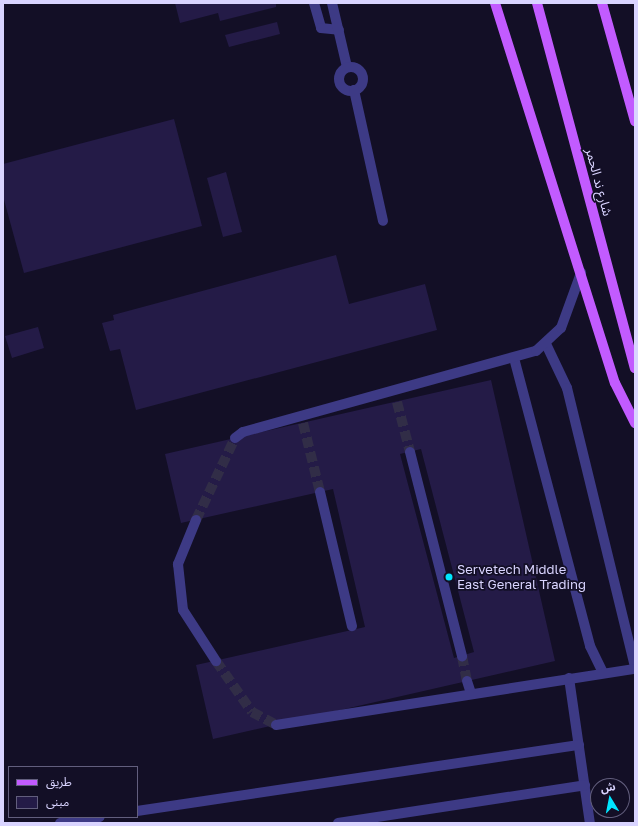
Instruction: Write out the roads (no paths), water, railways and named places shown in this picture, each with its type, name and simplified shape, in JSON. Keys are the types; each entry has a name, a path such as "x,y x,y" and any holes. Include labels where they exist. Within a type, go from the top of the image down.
{"main road":[{"path":"495,3 615,383 635,423"},
{"name":"شارع ند الحمر","path":"537,3 635,368"},
{"path":"602,3 635,121"}],"lane":[{"path":"314,3 321,28 339,30"},
{"path":"332,3 348,67"},
{"path":"348,67 354,67 362,76 362,82 354,90 342,87 339,82 342,70 348,67"},
{"path":"354,90 383,221"},
{"path":"235,438 243,432 303,420 396,397 514,358 546,344 567,318 581,273"},
{"path":"276,725 635,667 567,388 546,344"},
{"path":"514,358 590,646 603,673"},
{"path":"410,452 462,656"},
{"path":"320,492 352,626"},
{"path":"196,520 178,564 183,610 216,661"},
{"path":"569,678 590,823"},
{"path":"468,681 471,694"},
{"path":"138,811 579,745"},
{"path":"338,823 585,785"},
{"path":"60,823 93,818"}],"tunnel":[{"path":"397,402 410,452"},
{"path":"303,423 320,492"},
{"path":"196,520 235,438"},
{"path":"462,656 467,681"},
{"path":"216,661 252,712 276,725"}],"place":[{"name":"Servetech Middle East General Trading","path":"449,577"}]}
